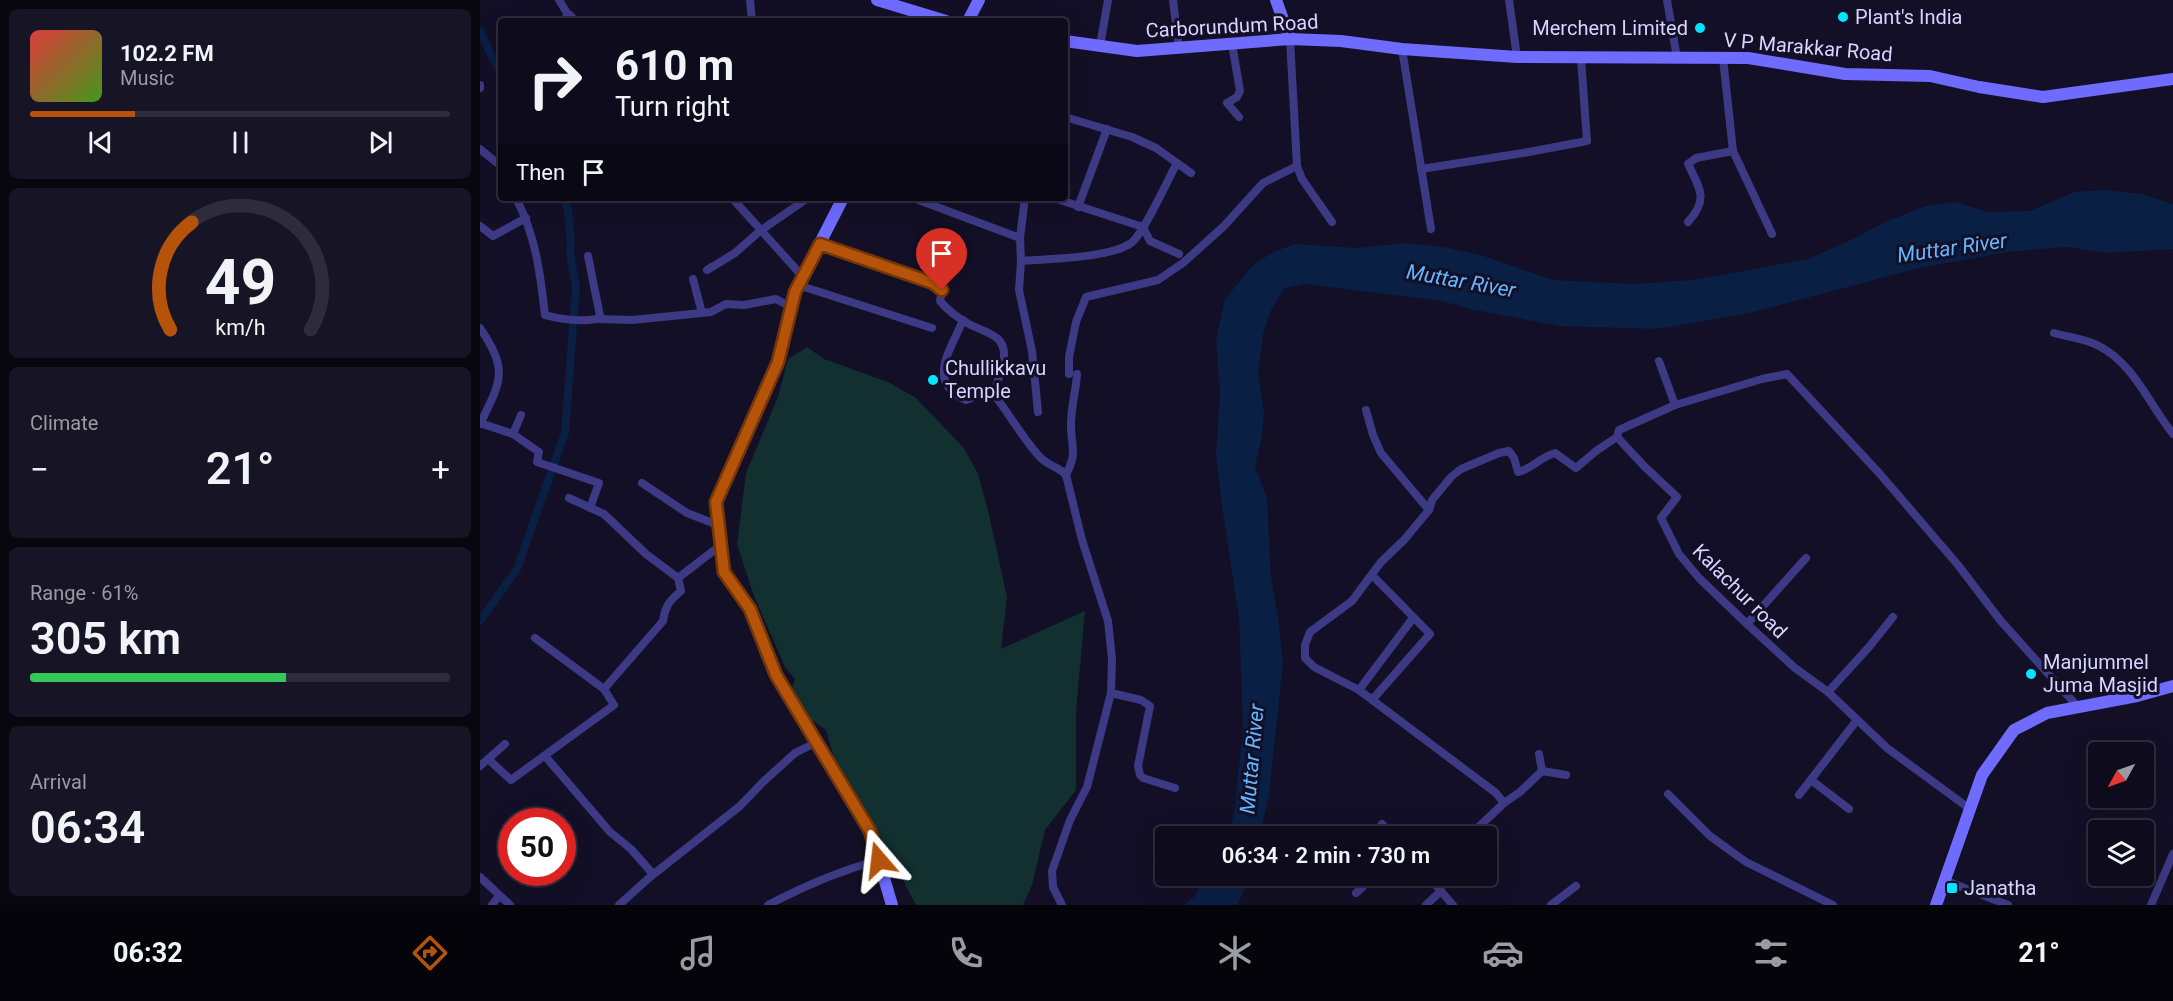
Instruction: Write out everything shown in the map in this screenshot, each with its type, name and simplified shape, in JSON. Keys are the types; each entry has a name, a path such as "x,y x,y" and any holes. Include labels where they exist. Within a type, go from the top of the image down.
{"street":[{"path":"559,0 573,18"},
{"path":"750,0 752,18"},
{"path":"877,0 936,18"},
{"path":"970,18 979,0"},
{"path":"1100,46 1108,0"},
{"path":"1173,0 1179,49"},
{"path":"1276,0 1290,39 1297,166 1302,178 1332,222"},
{"path":"1509,0 1517,57"},
{"path":"1667,0 1677,58"},
{"name":"Carborundum Road","path":"1068,41 1137,51 1290,39 1341,41 1402,49 1473,54"},
{"path":"1232,44 1240,91 1237,97 1227,104 1239,117"},
{"path":"1402,49 1431,229"},
{"name":"V P Marakkar Road","path":"1473,54 1581,59 1748,58 1845,74 1930,76 1979,87 2043,97 2173,79"},
{"path":"1723,58 1732,151 1772,234"},
{"path":"1421,169 1587,141 1581,59"},
{"path":"1068,118 1132,136 1156,148 1191,173"},
{"path":"1078,207 1107,129"},
{"path":"480,149 498,164"},
{"path":"1688,222 1699,210 1701,192 1688,164 1696,158 1732,151"},
{"path":"1021,261 1087,255 1120,249 1132,243 1177,163"},
{"path":"1066,475 1074,447 1071,427 1073,374 1069,357 1076,322 1086,297 1158,280 1183,263 1224,226 1263,183 1297,166"},
{"path":"517,201 537,253 545,315 574,320 632,320 711,312 726,304 744,305 776,299 791,307"},
{"path":"735,201 801,281 932,328"},
{"path":"707,270 735,253 760,231 804,201"},
{"path":"842,201 801,281 791,307 778,362 716,502 724,572 750,609 776,675 870,831 892,905"},
{"path":"1025,201 1020,238 1019,301 1032,351 1038,412"},
{"path":"1062,201 1143,227 1150,241 1179,255"},
{"path":"935,202 1020,238"},
{"path":"480,226 493,236 526,219"},
{"path":"820,244 933,283 942,290 940,300 948,310 995,336 1002,343 1005,357 995,389 996,397 1040,458 1052,468 1063,471 1066,475 1082,540 1108,621 1112,659 1111,693 1088,787 1070,820 1052,871 1053,887 1062,905"},
{"path":"588,256 600,316 597,319"},
{"path":"693,279 702,313"},
{"path":"963,320 946,362 943,381 948,388 966,400 995,389"},
{"path":"480,328 496,355 500,372 496,394 480,424 513,434 539,452 537,462 598,483 590,508"},
{"path":"2054,333 2098,345 2116,357 2132,373 2157,414 2173,434"},
{"path":"1659,361 1675,405"},
{"path":"1504,803 1496,794 1411,727 1359,690 1314,667 1305,658 1305,645 1310,632 1352,601 1381,562 1404,540 1429,510 1432,500 1450,477 1461,469 1509,451 1514,458 1518,472 1527,470 1545,456 1555,453 1576,468 1596,450 1617,437 1619,430 1675,405 1787,374 1926,527 2000,620 2078,707"},
{"path":"1366,410 1381,453 1429,510"},
{"path":"513,434 521,415"},
{"name":"Kalachur road","path":"1617,437 1677,497 1661,519 1679,555 1699,578 1795,668 1828,692 1887,748 1970,809"},
{"path":"642,483 687,513 718,525"},
{"path":"569,498 604,514 646,554 678,578 681,591 669,601 664,610 663,621 604,689"},
{"path":"678,578 721,545"},
{"path":"1747,624 1806,558"},
{"path":"1372,575 1430,634 1372,700"},
{"path":"1828,692 1893,617"},
{"path":"1359,690 1413,618"},
{"path":"488,759 511,780 614,705 604,689 535,638"},
{"path":"1936,905 1982,775 2014,730 2047,713 2137,696 2173,686"},
{"path":"1111,693 1141,700 1150,706 1138,766 1140,775 1175,788"},
{"path":"1799,795 1857,720"},
{"path":"619,905 653,874 740,806 795,753 815,743"},
{"path":"480,766 505,744"},
{"path":"1539,754 1542,771"},
{"path":"545,756 610,832 631,849 653,874"},
{"path":"1480,826 1542,771"},
{"path":"1542,771 1566,775"},
{"path":"1811,780 1849,809"},
{"path":"1668,794 1710,836 1746,862 1833,905"},
{"path":"2151,905 2173,854"},
{"path":"768,905 841,871 879,860"},
{"path":"480,877 510,905"},
{"path":"1944,880 2008,905"},
{"path":"1356,893 1363,886"},
{"path":"1437,886 1453,905"},
{"path":"1551,905 1576,886"},
{"path":"1426,905 1441,891"},
{"path":"492,905 499,896"}],"green space":[{"path":"807,347 824,359 888,382 916,398 964,448 978,474 1007,597 1001,649 1085,611 1076,711 1076,790 1045,830 1032,885 1023,905 916,905 860,800 838,772 826,730 806,716 789,698 795,679 785,667 754,596 737,544 746,473 778,397 788,359"}],"water":[{"name":"Muttar River","path":"2103,190 2141,194 2173,204 2173,249 2108,253 2066,247 2006,252 1915,269 1750,313 1657,329 1560,326 1470,309 1442,301 1305,284 1285,288 1272,308 1263,334 1258,374 1264,412 1262,437 1255,466 1267,499 1271,577 1283,661 1269,796 1262,826 1231,826 1243,726 1239,619 1216,453 1220,394 1216,339 1225,299 1253,265 1273,252 1295,244 1357,248 1405,243 1443,247 1481,255 1553,280 1632,284 1694,280 1808,259 1885,222 1926,206 1956,202 1987,212 2030,211 2074,192"},
{"path":"1200,886 1245,886 1238,905 1184,905 1194,897"}],"waterway":[{"path":"480,31 498,68"},
{"path":"480,621 517,569 565,433 576,287 565,201"}],"place":[{"name":"Plant's India","path":"1843,17"},
{"name":"Merchem Limited","path":"1700,28"},
{"name":"Chullikkavu Temple","path":"933,380"},
{"name":"Manjummel Juma Masjid","path":"2031,674"},
{"name":"Janatha","path":"1952,888"}],"route":[{"path":"879,860 870,831 776,675 750,609 724,572 716,502 778,362 795,292 820,244 933,283 942,290"}]}
